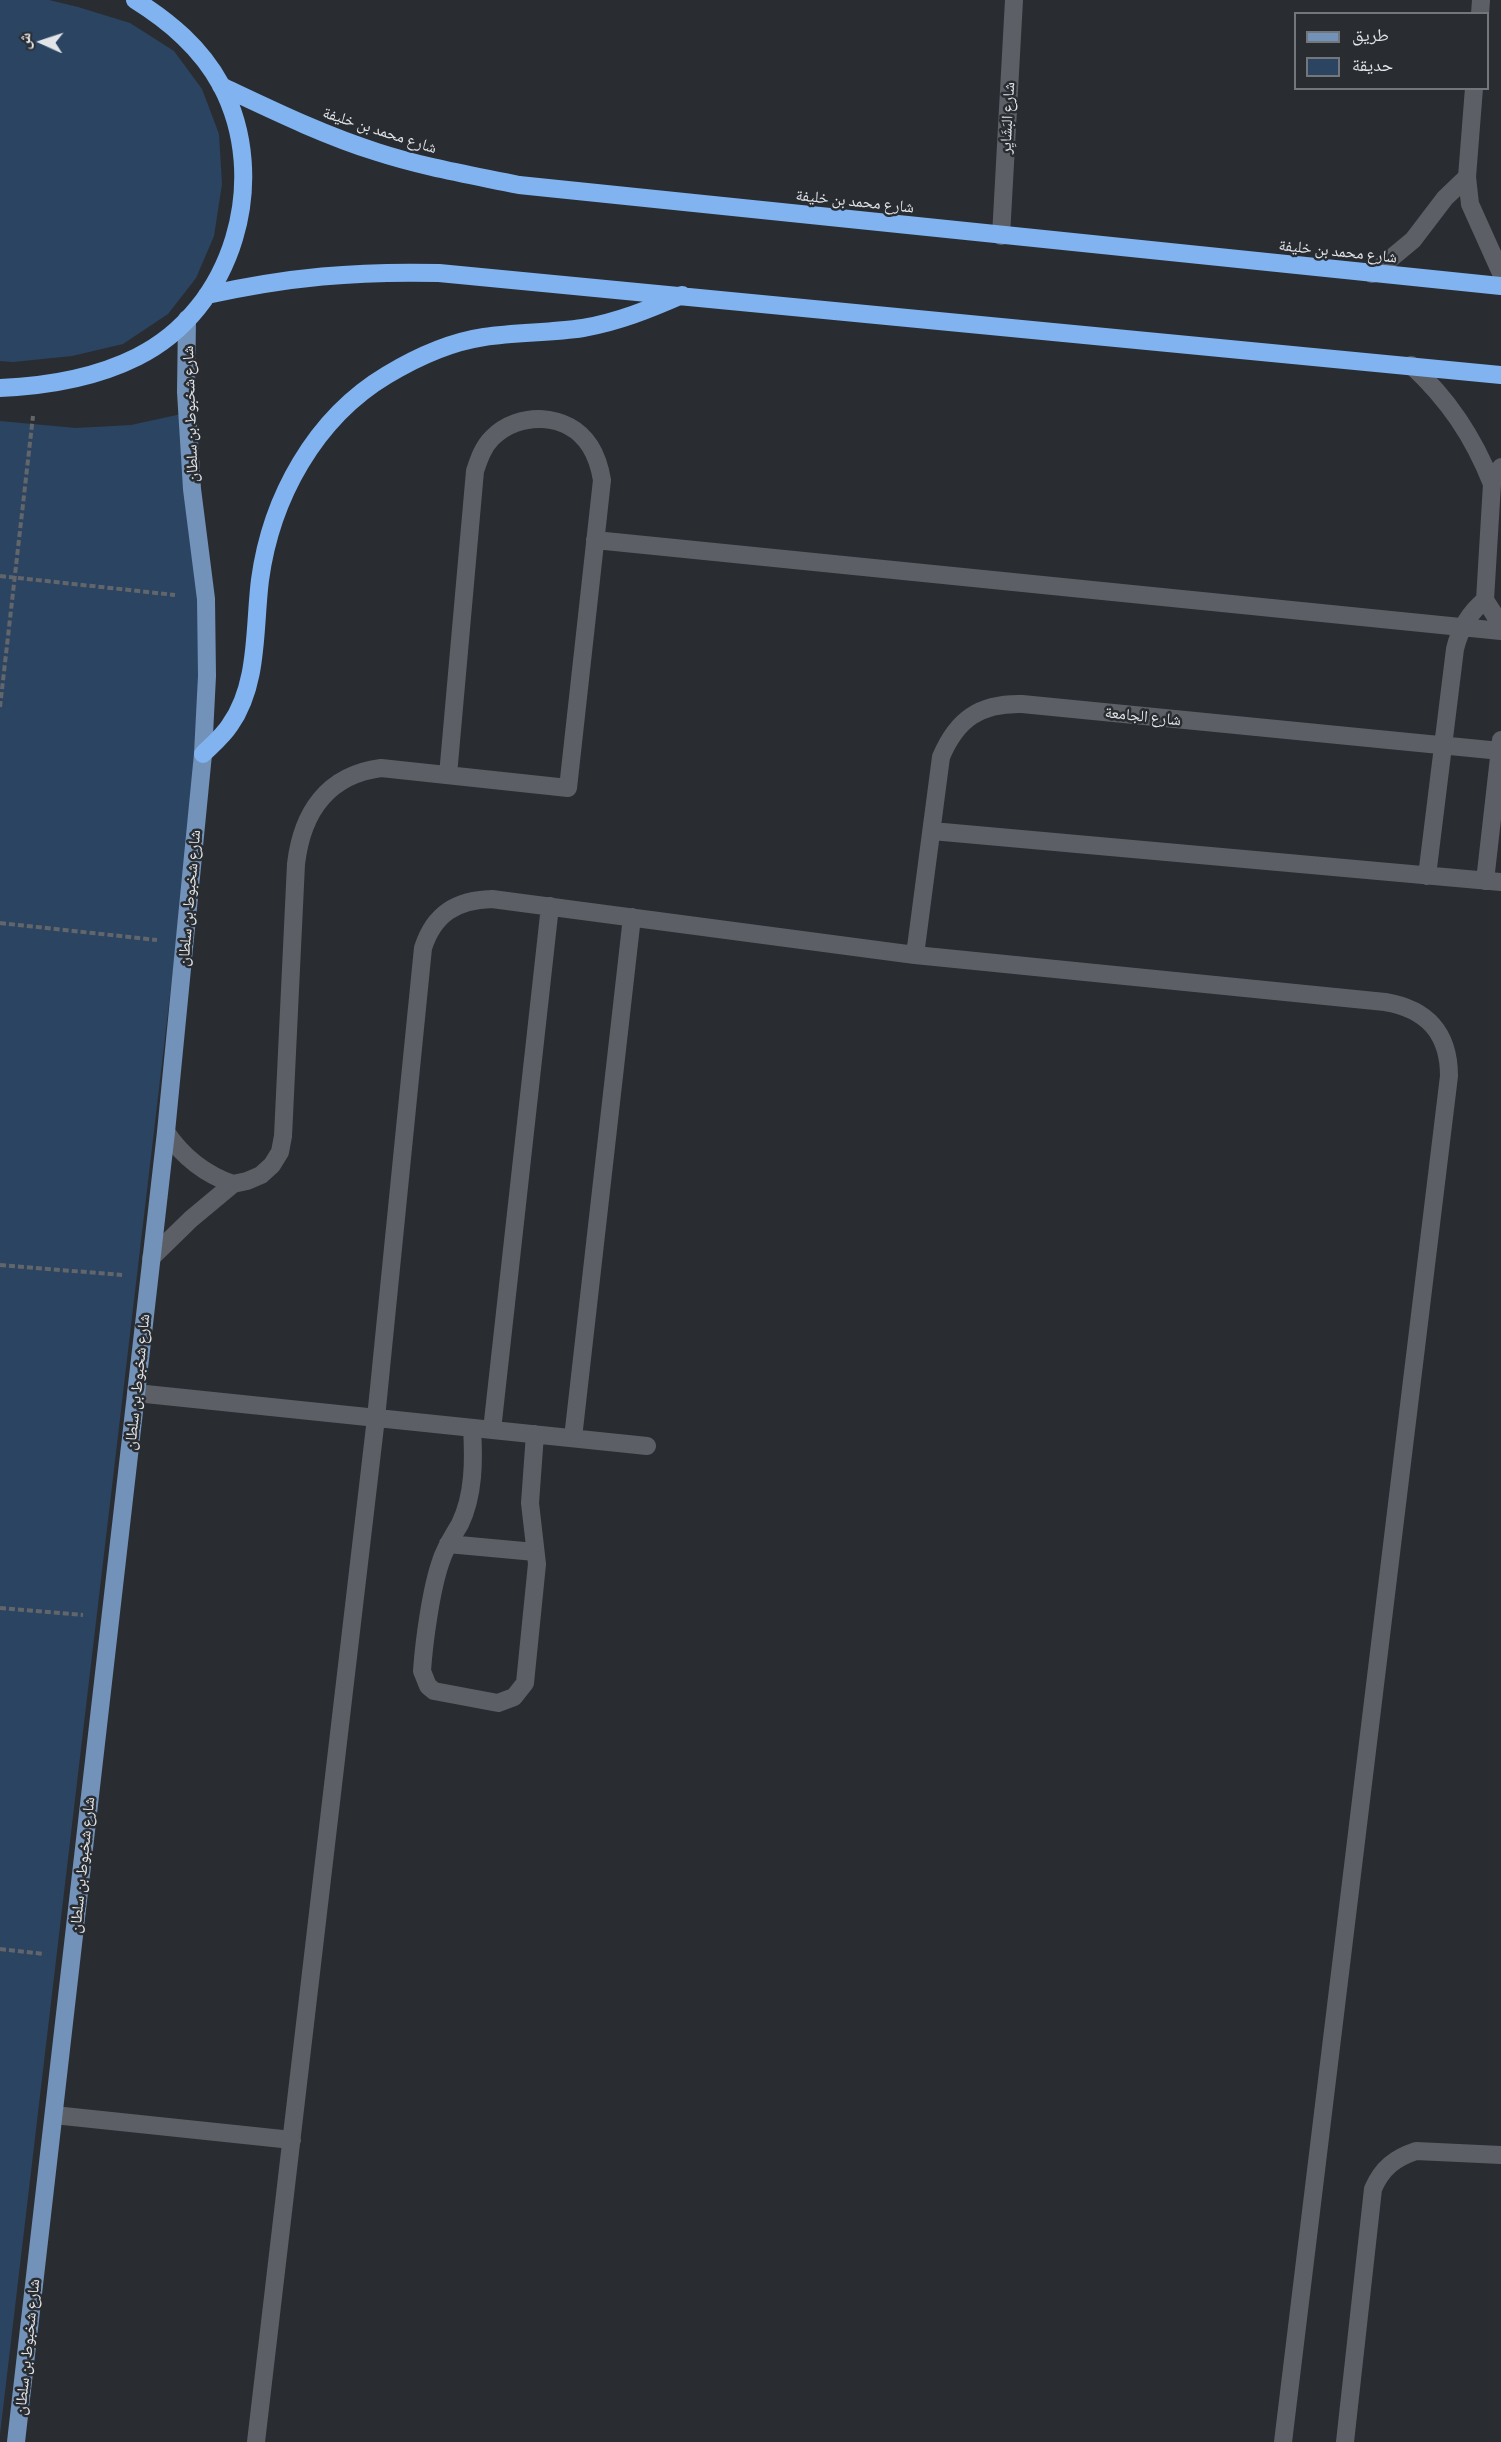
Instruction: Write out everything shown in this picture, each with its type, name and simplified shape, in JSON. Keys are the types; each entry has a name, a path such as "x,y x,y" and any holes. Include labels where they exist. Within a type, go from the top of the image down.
{"highway":[{"path":"0,388 36,386 102,371 138,357 164,340 187,319 207,295 224,268 235,239 242,208 244,177 236,125 221,86 205,60 185,36 161,16 135,0"},
{"name":"شارع محمد بن خليفة","path":"221,86 308,127 377,152 430,167 519,185 1501,286"},
{"path":"207,295 274,281 319,275 379,271 439,273 683,294 1501,375"},
{"path":"202,754 231,724 241,706 248,686 267,543 277,509 291,478 331,421 385,376 415,359 448,346 481,338 585,327 651,309 683,294"}],"main road":[{"name":"شارع شخبوط بن سلطان","path":"16,2442 166,1132 202,754 207,676 206,599 192,489 186,392 187,319"}],"street":[{"name":"شارع البَشَايِر","path":"1000,236 1014,0"},
{"path":"1474,90 1467,177 1470,204 1501,273"},
{"path":"1372,274 1413,240 1445,198 1467,177"},
{"path":"1411,365 1432,385 1457,415 1481,456 1492,484"},
{"path":"151,1258 190,1220 233,1184 261,1175 272,1165 280,1152 283,1136 296,864 305,823 316,805 330,789 348,777 381,768 568,788 602,480 598,461 589,444 575,430 558,422 540,418 522,420 505,428 491,439 481,454 475,471 448,775"},
{"path":"1501,467 1492,484 1485,600 1501,625"},
{"path":"595,540 1501,631"},
{"path":"1427,876 1453,660 1461,627 1475,607 1485,600"},
{"name":"شارع الجامعة","path":"915,955 941,757 956,729 968,718 984,709 1003,704 1443,745 1501,747 1493,882 932,831"},
{"path":"256,2442 376,1418 423,948 429,931 441,917 456,906 473,900 492,899 915,955 1401,1004 1428,1019 1441,1038 1449,1060 1445,1112 1283,2442"},
{"path":"492,1430 550,906"},
{"path":"573,1438 632,917"},
{"path":"166,1132 176,1146 202,1169 233,1184"},
{"path":"136,1393 647,1446"},
{"path":"472,1428 474,1457 471,1487 460,1523 448,1544 436,1579 423,1664 424,1679 428,1686 441,1694 498,1703 514,1697 525,1683 536,1577 536,1552 530,1503 535,1434"},
{"path":"448,1544 536,1552"},
{"path":"54,2115 292,2140"},
{"path":"1345,2442 1373,2189 1380,2174 1403,2155 1416,2151 1501,2155"}],"path":[{"path":"0,707 36,386"},
{"path":"0,576 206,599"},
{"path":"0,923 185,943"},
{"path":"0,1265 148,1277"},
{"path":"0,1608 111,1617"},
{"path":"0,1949 72,1956"}],"green space":[{"path":"0,0 49,0 130,23 174,51 202,89 219,134 222,184 214,236 196,278 168,314 123,344 72,356 13,362 0,361"},
{"path":"186,413 205,628 184,877 0,2434 0,421 76,428 131,425"}]}
